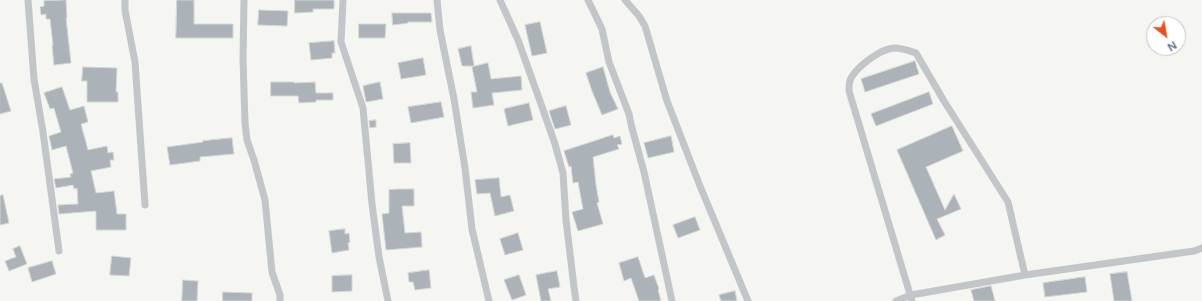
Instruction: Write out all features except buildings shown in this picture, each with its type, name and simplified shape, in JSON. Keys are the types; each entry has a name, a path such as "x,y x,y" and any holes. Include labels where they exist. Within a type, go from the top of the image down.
{"street":[{"path":"28,0 34,80 43,132 59,251"},
{"path":"125,0 125,10 135,62 145,205"},
{"path":"244,0 243,59 247,140 265,200 272,272 280,296 280,301"},
{"path":"343,0 341,42 363,108 372,204 379,257 388,301"},
{"path":"437,0 440,30 454,99 465,168 472,229 489,301"},
{"path":"500,0 518,40 555,144 563,173 566,220 576,301"},
{"path":"588,0 602,29 609,62 629,114 644,172 672,301"},
{"path":"625,0 639,16 645,26 667,101 700,186 748,301"},
{"path":"912,298 848,91 850,80 869,59 894,48 916,53 944,101 1008,202 1025,275"},
{"path":"896,301 1025,275 1194,251 1202,248"}]}
